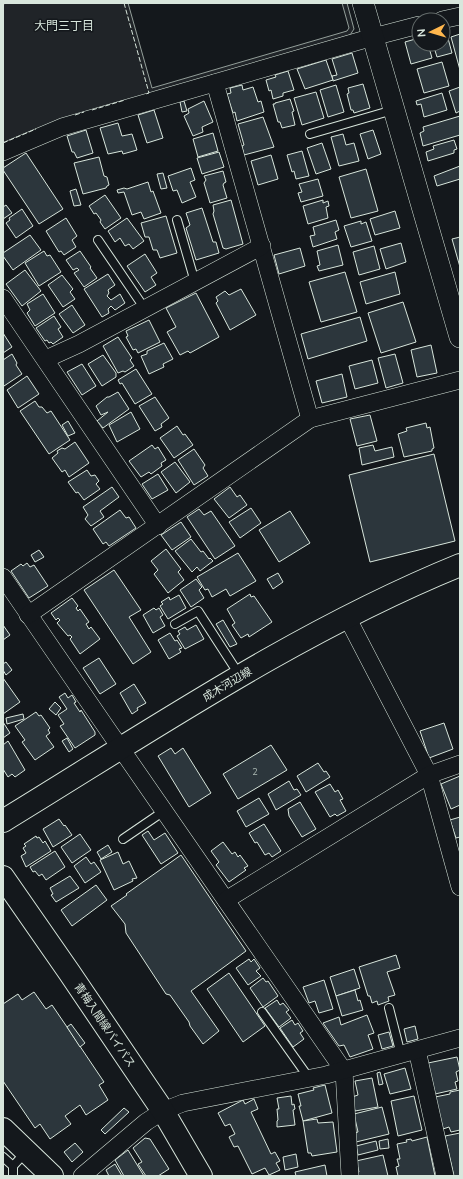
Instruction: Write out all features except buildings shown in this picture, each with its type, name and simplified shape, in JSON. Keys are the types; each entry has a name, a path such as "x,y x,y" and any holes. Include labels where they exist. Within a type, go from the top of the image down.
{"main road":[{"name":"成木河辺線","path":"3,821 240,676 347,617 417,583 460,565"},
{"name":"青梅入間線バイパス","path":"3,877 163,1111 201,1176"},
{"path":"3,1129 20,1159 52,1176"}],"street":[{"path":"363,3 460,337"},
{"path":"3,152 62,127 411,27"},
{"path":"215,83 310,419"},
{"path":"46,359 79,344 262,246"},
{"path":"3,299 46,359 158,526"},
{"path":"28,615 310,419 460,380"},
{"path":"3,577 344,1070 350,1176"},
{"path":"347,617 428,775 460,887"},
{"path":"226,900 428,775 460,764"},
{"path":"82,1176 140,1127 163,1111 183,1103 344,1070 460,1038"},
{"path":"409,1052 444,1176"}],"lane":[{"path":"310,134 394,110"},
{"path":"177,220 195,282"},
{"path":"98,240 145,309"},
{"path":"176,624 198,611 240,676"},
{"path":"123,839 164,811"},
{"path":"389,1008 409,1052"},
{"path":"262,1012 309,1078"},
{"path":"3,1157 20,1159 13,1176"}],"shaded area":[{"path":"3,3 128,3 152,88 347,31 349,28 342,3 347,3 354,29 350,35 3,143"}],"fence":[{"path":"3,4 7,3"},
{"path":"124,3 149,93 146,94"},
{"path":"92,110 125,100"},
{"path":"75,115 84,112"},
{"path":"3,143 36,129"}],"district":[{"name":"大門三丁目","path":"64,26"}]}
